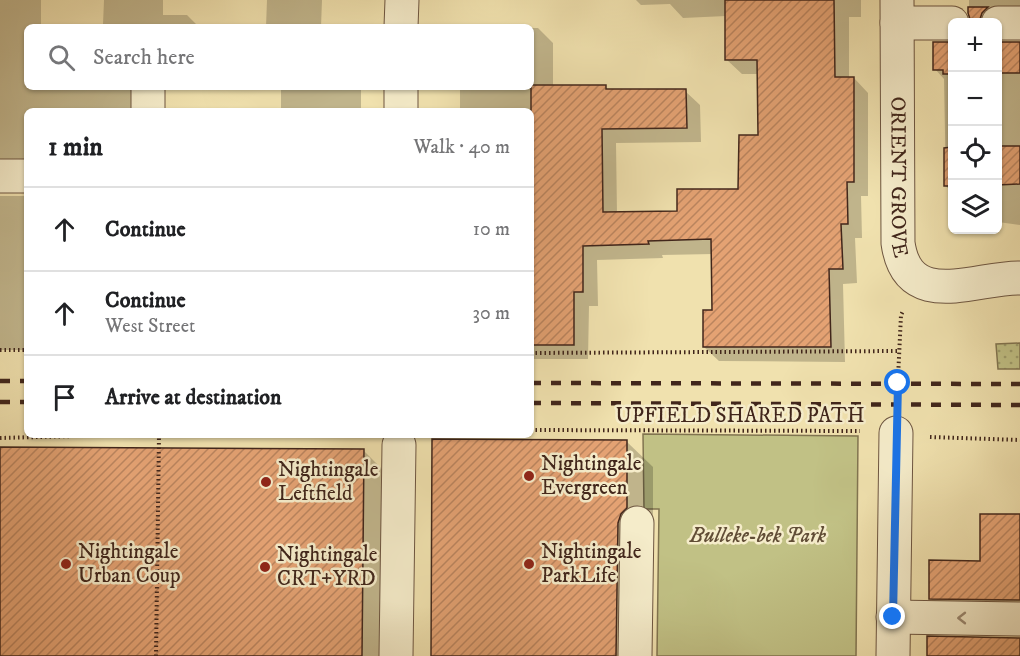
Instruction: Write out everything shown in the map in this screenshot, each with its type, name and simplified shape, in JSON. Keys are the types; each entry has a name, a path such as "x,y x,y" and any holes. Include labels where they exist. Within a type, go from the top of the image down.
{"street":[{"path":"401,24 402,0"},
{"path":"897,11 948,22"},
{"name":"ORIENT GROVE","path":"897,11 898,243 900,256 907,270 916,280 931,284 950,287 965,286 1020,278"},
{"path":"1002,23 1020,23"},
{"path":"148,90 148,108"},
{"path":"401,90 401,108"},
{"path":"0,176 24,176"},
{"path":"893,656 896,434"},
{"path":"396,656 399,445"},
{"path":"635,656 638,523"},
{"path":"893,617 1020,618"}],"path":[{"path":"896,434 901,315 916,280"},
{"path":"0,350 24,350"},
{"path":"534,353 899,351"},
{"name":"UPFIELD SHARED PATH","path":"534,430 872,431 946,438 1020,440"},
{"path":"0,438 24,437"},
{"path":"156,656 159,438"}],"green space":[{"path":"1020,343 1020,369 998,369 996,344"},
{"name":"Bulleke-bek Park","path":"643,434 858,436 856,656 657,656 659,509 644,509"}],"building":[{"path":"725,0 834,0 835,77 854,77 854,182 847,182 848,224 841,224 843,269 829,269 831,347 703,347 703,310 712,310 711,239 583,246 583,292 574,292 574,345 534,345 534,108 531,108 531,90 534,90 534,85 606,85 606,89 686,89 687,128 602,129 603,212 677,211 677,189 738,189 739,135 758,135 757,60 725,60"},
{"path":"968,7 988,7 980,18 970,18"},
{"path":"933,42 948,42 948,74 943,74 943,70 933,70"},
{"path":"1002,42 1020,42 1020,73 1002,73"},
{"path":"1002,146 1020,146 1020,184 1002,185"},
{"path":"944,148 948,148 948,186 944,186"},
{"path":"432,439 627,440 627,508 621,514 618,523 616,656 431,656"},
{"path":"0,447 364,449 362,656 0,656"},
{"path":"980,514 1020,514 1020,600 929,599 929,560 980,561"},
{"path":"927,636 1020,638 1020,656 927,656"}],"railway":[{"path":"0,381 24,381"},
{"path":"534,383 1020,384"},
{"path":"0,402 24,402"},
{"path":"534,403 1020,405"}],"place":[{"name":"Nightingale Evergreen","path":"529,476"},
{"name":"Nightingale Leftfield","path":"266,482"},
{"name":"Nightingale Urban Coup","path":"66,564"},
{"name":"Nightingale ParkLife","path":"529,564"},
{"name":"Nightingale CRT+YRD","path":"265,567"}],"route":[{"path":"893,617 898,383"}]}
